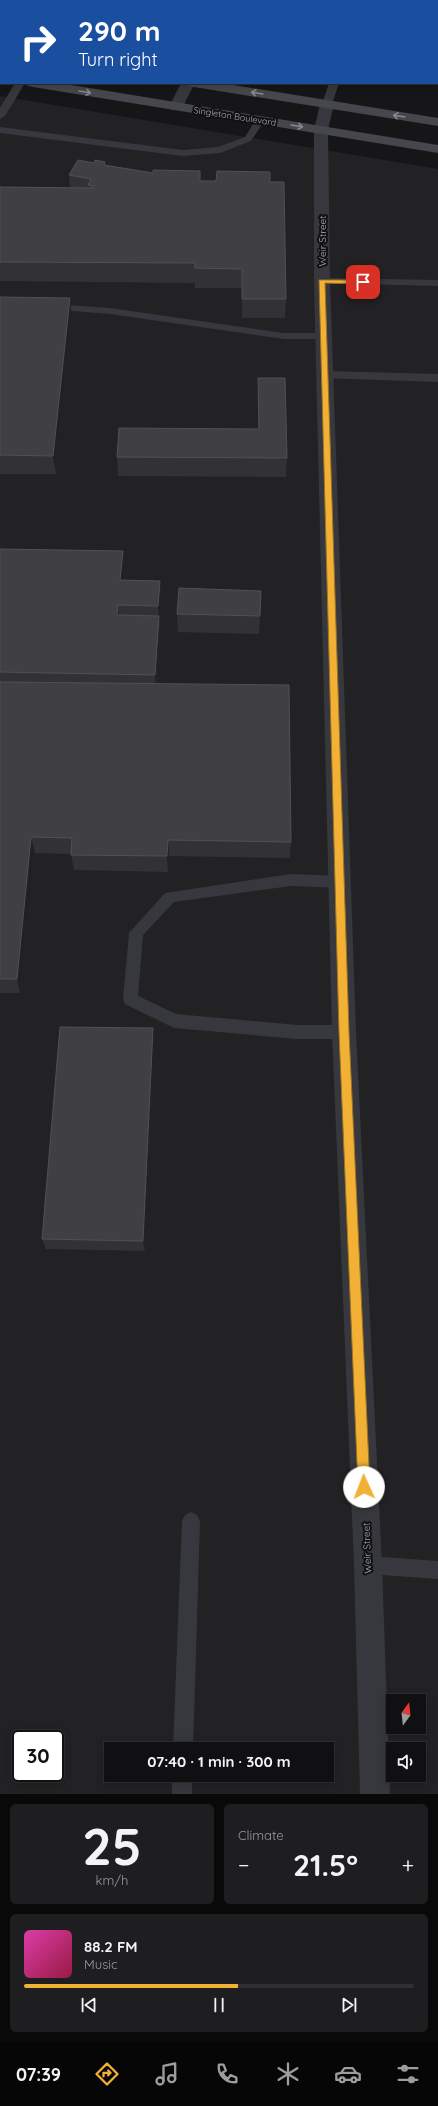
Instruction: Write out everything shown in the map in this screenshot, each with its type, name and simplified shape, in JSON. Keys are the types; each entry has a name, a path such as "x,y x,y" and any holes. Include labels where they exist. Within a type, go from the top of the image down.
{"main road":[{"name":"Singleton Boulevard","path":"39,84 438,149"},
{"path":"200,84 438,122"}],"street":[{"path":"176,107 188,84"},
{"name":"Weir Street","path":"327,104 321,130 322,281 326,375 344,1032 368,1565 374,1794"}],"lane":[{"path":"0,116 19,84"},
{"path":"327,104 334,84"},
{"path":"0,130 183,153 220,150 248,138 260,120"},
{"path":"322,281 438,283"},
{"path":"39,306 110,311 284,336 324,336"},
{"path":"326,375 438,378"},
{"path":"340,882 291,880 170,897 136,933 130,999 174,1021 297,1032 344,1032"},
{"path":"183,1742 191,1521"},
{"path":"368,1565 438,1570"},
{"path":"182,1782 182,1794"}],"shaded area":[{"path":"0,96 438,169 438,1794 0,1794"}],"building":[{"path":"78,160 94,163 95,160 105,162 104,165 153,173 153,170 200,171 200,181 216,181 217,171 270,172 270,182 284,182 286,299 242,299 242,269 195,268 195,263 0,262 0,187 93,188 93,186 88,185 91,179 69,175"},
{"path":"0,297 70,298 53,456 0,455"},
{"path":"258,378 285,378 287,458 117,457 119,428 259,429"},
{"path":"0,549 123,551 120,580 160,581 158,606 118,605 117,615 159,616 155,675 0,672"},
{"path":"179,588 261,591 260,616 177,614"},
{"path":"0,682 289,685 291,842 168,840 167,856 71,855 72,838 31,837 17,979 0,979"},
{"path":"60,1027 153,1028 143,1241 42,1239"}],"route":[{"path":"363,282 322,281 344,1032 364,1487"}]}
